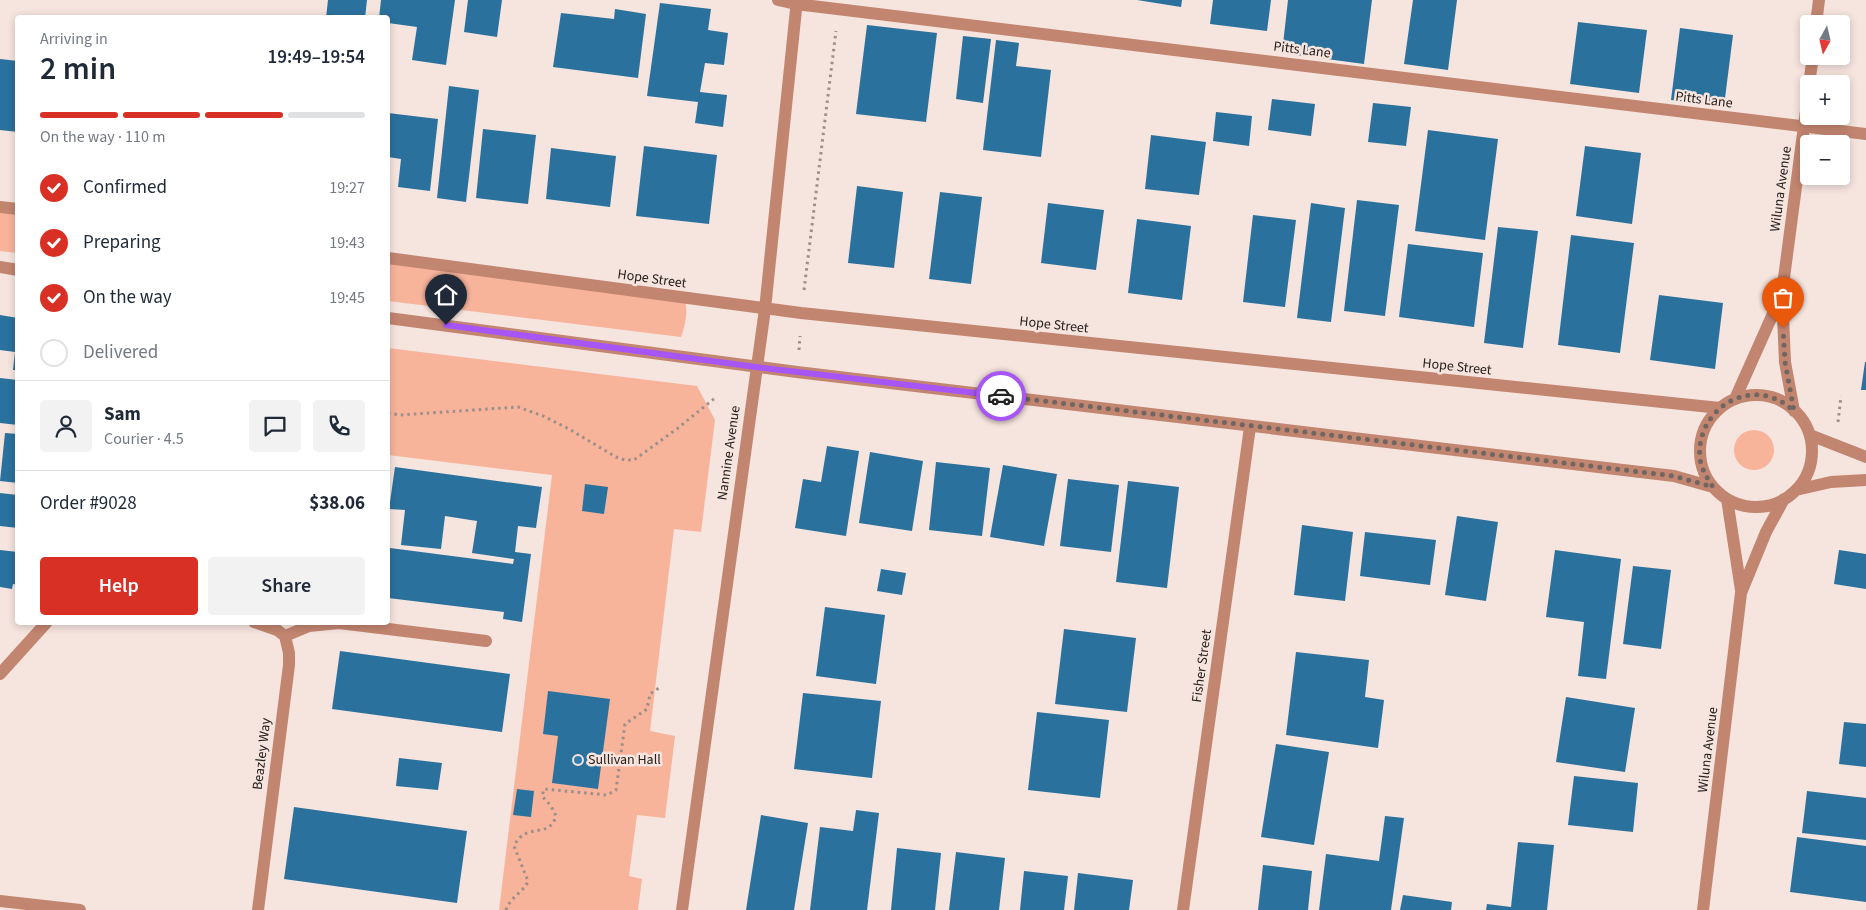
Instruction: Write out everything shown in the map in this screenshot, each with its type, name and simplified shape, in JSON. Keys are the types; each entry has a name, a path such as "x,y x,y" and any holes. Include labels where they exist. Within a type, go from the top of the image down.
{"street":[{"name":"Pitts Lane","path":"778,0 1866,134"},
{"path":"1817,15 1819,0"},
{"name":"Nannine Avenue","path":"682,910 765,309 797,2"},
{"name":"Wiluna Avenue","path":"1794,411 1785,362 1782,293 1804,127"},
{"path":"0,207 15,209"},
{"name":"Hope Street","path":"390,258 765,309 1720,408"},
{"path":"0,267 15,270"},
{"name":"Wiluna Avenue","path":"1735,399 1782,293"},
{"path":"390,318 756,367 1674,476 1713,487"},
{"path":"1750,395 1766,396 1781,401 1794,411 1810,435 1812,449 1810,464 1796,490 1784,499 1765,506 1745,506 1726,498 1713,487 1700,461 1700,446 1703,432 1710,419 1720,408 1735,399 1750,395"},
{"name":"Fisher Street","path":"1183,910 1250,427"},
{"path":"1810,435 1866,457"},
{"path":"1796,490 1831,482 1866,480"},
{"name":"Wiluna Avenue","path":"1726,498 1742,593"},
{"name":"Wiluna Avenue","path":"1704,910 1742,593 1766,532 1784,499"},
{"path":"0,674 44,625"},
{"path":"263,625 277,630 284,636 309,626 319,625"},
{"path":"355,625 486,641"},
{"name":"Beazley Way","path":"258,910 289,665 289,653 284,636"},
{"path":"0,901 80,910"}],"path":[{"path":"797,372 801,313 839,8"},
{"path":"390,413 400,415 518,408 543,416 616,457 634,460 715,398"},
{"path":"506,910 512,899 526,886 528,881 514,846 517,840 523,834 549,828 554,823 556,816 551,806 542,796 544,789 607,795 616,790 625,724 646,709 650,694 659,688"}],"shaded area":[{"path":"0,210 15,213 15,253 0,251"},
{"path":"390,261 684,299 686,313 681,337 390,301"},
{"path":"390,348 697,386 715,420 701,532 674,529 650,731 675,736 665,818 637,815 629,876 642,879 638,910 499,910 552,475 390,455"},
{"path":"1758,430 1765,433 1771,439 1774,450 1773,458 1765,467 1758,470 1750,470 1743,467 1735,458 1734,446 1737,439 1746,431"}],"building":[{"path":"328,0 367,0 365,15 326,15"},
{"path":"381,0 455,0 446,65 412,60 417,27 390,23 390,15 379,15"},
{"path":"468,0 502,0 497,37 464,32"},
{"path":"1137,0 1182,0 1181,7"},
{"path":"1213,0 1271,0 1267,31 1210,24"},
{"path":"1288,0 1372,0 1364,64 1282,53"},
{"path":"1413,0 1457,0 1448,70 1404,64"},
{"path":"660,3 711,9 708,30 728,33 724,65 705,63 700,92 727,95 723,127 695,123 698,102 647,96"},
{"path":"615,9 646,14 638,78 553,67 561,13 614,19"},
{"path":"1578,22 1647,30 1639,93 1570,84"},
{"path":"867,25 937,33 926,122 856,114"},
{"path":"1680,28 1733,35 1724,106 1671,100"},
{"path":"963,36 991,39 983,103 956,99"},
{"path":"996,40 1019,43 1016,66 1051,70 1041,157 983,150"},
{"path":"0,59 15,61 15,132 0,130"},
{"path":"449,86 479,90 466,202 437,198"},
{"path":"1272,99 1315,104 1311,136 1268,130"},
{"path":"1373,103 1411,107 1406,146 1368,142"},
{"path":"1216,112 1252,116 1249,146 1213,141"},
{"path":"390,113 438,119 430,191 398,187 401,159 390,157"},
{"path":"483,129 536,135 528,204 476,198"},
{"path":"1428,130 1498,139 1485,240 1415,231"},
{"path":"1151,135 1206,142 1199,195 1145,189"},
{"path":"644,146 717,155 709,224 636,216"},
{"path":"1585,146 1641,153 1632,224 1576,216"},
{"path":"551,148 616,156 610,207 546,199"},
{"path":"857,186 903,192 894,268 848,263"},
{"path":"940,192 982,197 971,284 929,279"},
{"path":"1357,200 1399,205 1385,316 1344,311"},
{"path":"1048,203 1104,210 1096,270 1041,263"},
{"path":"1311,203 1345,208 1331,322 1297,318"},
{"path":"1253,215 1296,220 1285,307 1243,302"},
{"path":"1137,219 1191,226 1182,300 1128,293"},
{"path":"1498,227 1538,231 1523,348 1484,343"},
{"path":"1571,235 1634,243 1620,353 1558,345"},
{"path":"1408,244 1483,253 1474,327 1399,317"},
{"path":"1659,295 1723,303 1715,369 1650,360"},
{"path":"0,315 15,318 15,352 0,350"},
{"path":"15,352 15,370 13,370"},
{"path":"1865,362 1866,390 1861,390"},
{"path":"0,378 15,380 15,425 0,423"},
{"path":"5,433 15,434 15,483 0,481"},
{"path":"827,446 859,451 846,536 795,528 803,479 821,482"},
{"path":"870,452 923,461 912,531 859,523"},
{"path":"936,462 990,468 982,536 929,530"},
{"path":"1003,465 1057,474 1044,546 990,537"},
{"path":"395,467 542,487 536,528 518,526 515,552 531,554 522,622 503,619 504,612 390,598 390,548 513,564 514,559 472,553 477,521 445,516 441,549 401,545 405,510 390,509"},
{"path":"1068,479 1119,485 1111,552 1060,546"},
{"path":"1128,481 1179,487 1167,588 1116,582"},
{"path":"585,484 608,487 604,514 582,511"},
{"path":"0,493 15,495 15,528 0,526"},
{"path":"1457,516 1498,522 1486,601 1445,595"},
{"path":"1302,525 1353,532 1345,601 1294,595"},
{"path":"1365,532 1436,540 1430,585 1360,576"},
{"path":"0,550 15,552 15,584 13,584 12,589 0,587"},
{"path":"1555,550 1621,559 1606,679 1578,676 1584,622 1546,617"},
{"path":"1839,550 1866,554 1866,589 1834,584"},
{"path":"1633,566 1671,570 1661,649 1623,644"},
{"path":"881,569 906,573 902,595 877,591"},
{"path":"825,607 885,615 876,684 816,676"},
{"path":"1064,629 1136,638 1127,712 1055,704"},
{"path":"340,651 510,674 502,732 332,709"},
{"path":"1296,652 1369,660 1365,697 1384,700 1378,748 1286,735"},
{"name":"Sullivan Hall","path":"548,691 610,699 598,789 552,783 558,736 543,734"},
{"path":"803,693 881,701 872,778 794,769"},
{"path":"1566,697 1635,708 1625,772 1556,762"},
{"path":"1037,712 1109,720 1100,798 1028,790"},
{"path":"1844,722 1866,724 1866,767 1839,764"},
{"path":"1276,744 1329,752 1314,845 1261,837"},
{"path":"399,758 442,763 438,790 396,786"},
{"path":"1574,776 1638,783 1633,832 1568,825"},
{"path":"517,789 534,791 531,817 513,815"},
{"path":"1807,791 1866,798 1866,840 1802,833"},
{"path":"294,807 467,831 457,903 284,879"},
{"path":"856,810 879,813 867,910 810,910 820,827 853,831"},
{"path":"761,815 808,823 794,910 746,910"},
{"path":"1385,816 1404,818 1391,910 1319,910 1326,854 1379,861"},
{"path":"1797,837 1866,846 1866,902 1790,892"},
{"path":"1518,842 1554,845 1547,910 1486,910 1487,904 1511,907"},
{"path":"897,848 941,853 935,910 891,910"},
{"path":"956,852 1005,858 999,910 949,910"},
{"path":"1263,865 1312,871 1308,910 1258,910"},
{"path":"1024,871 1068,876 1064,910 1020,910"},
{"path":"1078,873 1133,880 1129,910 1074,910"},
{"path":"1403,895 1452,902 1451,910 1400,910"}],"way so far":[{"path":"1001,396 1674,476 1713,487 1700,461 1700,446 1703,432 1710,419 1720,408 1735,399 1750,395 1766,396 1781,401 1794,411 1785,362 1783,328"}],"place":[{"name":"Sullivan Hall","path":"578,760"}],"route":[{"path":"446,325 756,367 1001,396"}]}
